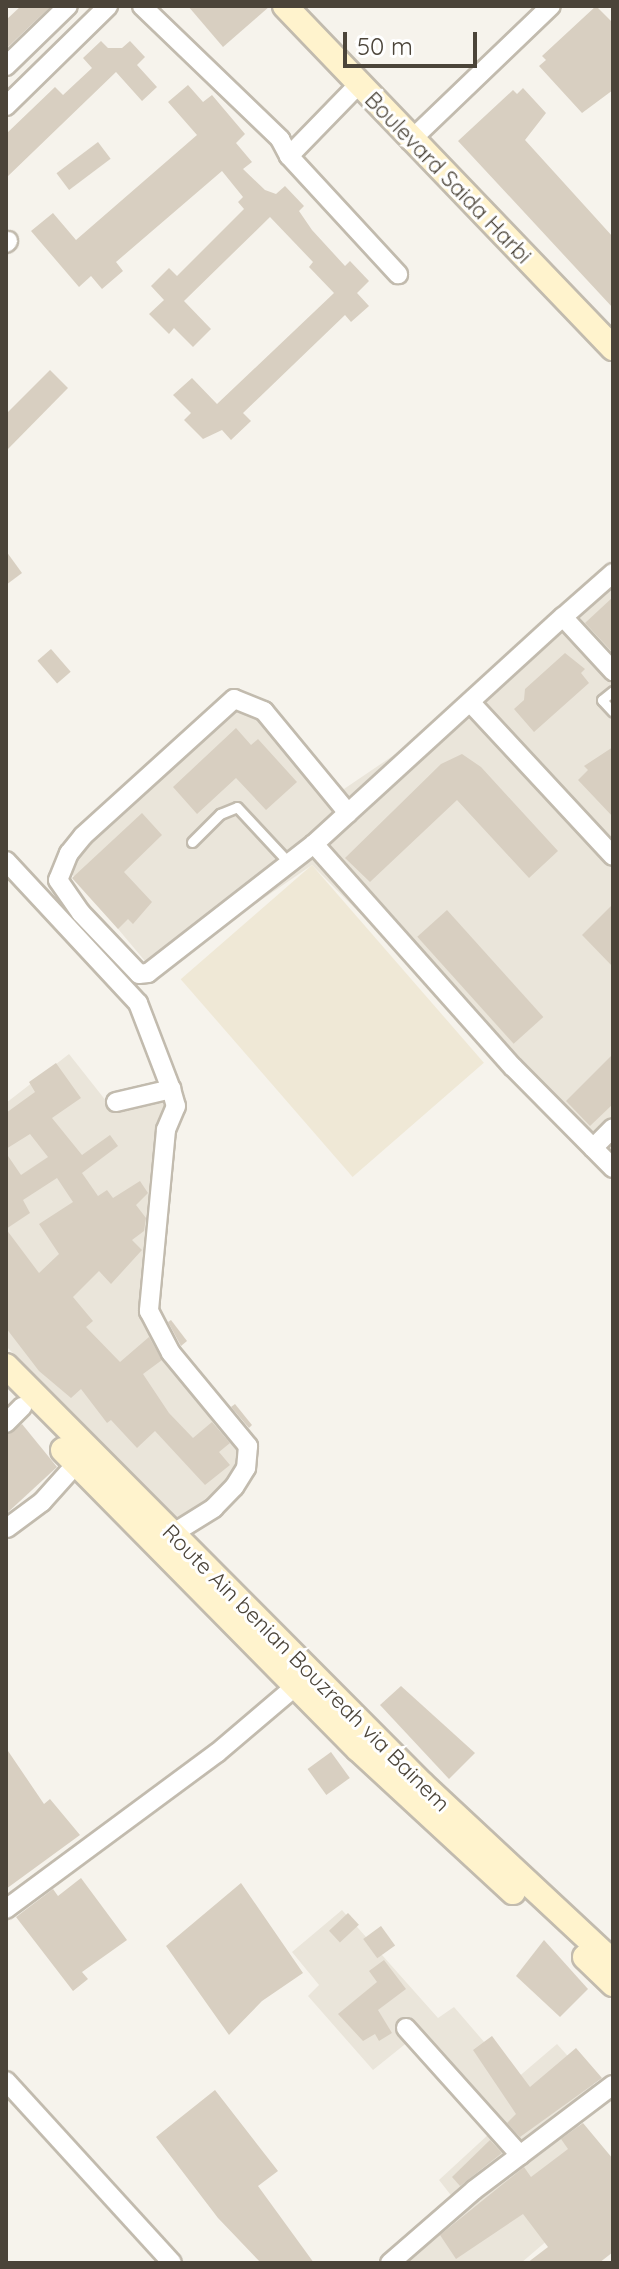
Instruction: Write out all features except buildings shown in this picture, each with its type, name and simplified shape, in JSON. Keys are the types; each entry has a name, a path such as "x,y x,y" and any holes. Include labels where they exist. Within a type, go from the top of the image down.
{"main road":[{"name":"Boulevard Saida Harbi","path":"285,6 410,141 613,348"},
{"name":"Route Ain benian Bouzreah via Bainem","path":"6,1366 172,1534 303,1680 613,1962"},
{"name":"Route Ain benian Bouzreah via Bainem","path":"11,1407 77,1463 613,1984"}],"street":[{"path":"6,66 68,6"},
{"path":"6,106 108,6"},
{"path":"142,6 280,139 289,156 398,274"},
{"path":"410,141 551,6"},
{"path":"289,156 358,85"},
{"path":"139,974 148,973 314,844 613,573"},
{"path":"563,617 613,671"},
{"path":"138,1003 139,974 81,913 58,880 69,853 83,836 234,699 264,711 348,813"},
{"path":"470,702 613,856"},
{"path":"314,844 513,1067 613,1168"},
{"path":"6,861 138,1003 176,1106 166,1130 149,1311 171,1353 238,1429 249,1453 246,1468 224,1499 172,1534"},
{"path":"116,1102 171,1089"},
{"path":"593,1148 613,1128"},
{"path":"7,1528 42,1502 77,1463"},
{"path":"6,1909 217,1753 303,1680"},
{"path":"406,2028 520,2155"},
{"path":"6,2081 172,2263"},
{"path":"390,2263 520,2155 613,2085"}],"lane":[{"path":"613,691 602,700 613,712"},
{"path":"192,842 220,814 237,807 289,863"}],"shaded area":[{"path":"613,575 613,1168 312,865 155,973 67,868 69,853 234,699 264,711 344,789 475,700"},
{"path":"312,865 484,1063 353,1177 181,979"},
{"path":"69,1054 114,1111 171,1089 149,1311 238,1429 246,1468 184,1527 6,1346 6,1103"},
{"path":"342,1910 438,2018 454,2007 516,2079 557,2044 602,2094 570,2118 613,2163 598,2197 521,2263 390,2263 457,2203 439,2180 490,2133 409,2041 373,2070 308,1996 319,1985 292,1952"}]}
